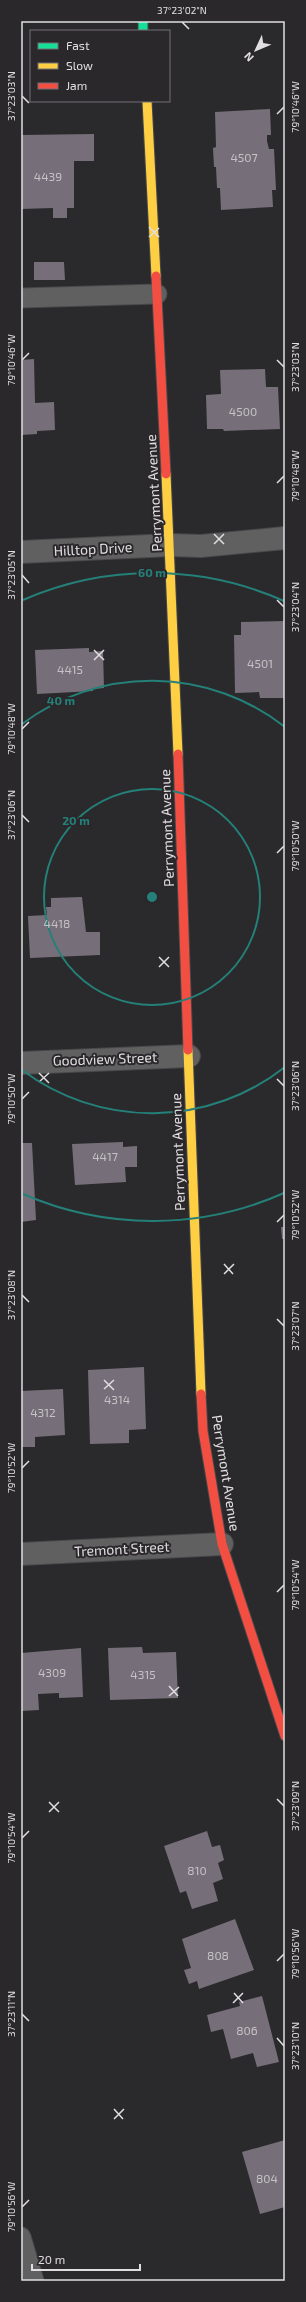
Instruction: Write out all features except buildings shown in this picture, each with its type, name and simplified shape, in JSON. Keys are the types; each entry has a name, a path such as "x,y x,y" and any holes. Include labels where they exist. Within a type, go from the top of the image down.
{"street":[{"name":"Perrymont Avenue","path":"147,102 171,545 196,1295 203,1431 222,1544 285,1736"},
{"name":"Hilltop Drive","path":"21,552 171,545 201,546 285,538"},
{"name":"Goodview Street","path":"21,1063 189,1056"},
{"name":"Tremont Street","path":"21,1554 222,1544"}],"lane":[{"path":"21,298 157,294"},
{"path":"21,2237 34,2281"}],"traffic: fast":[{"path":"143,21 143,30"}],"traffic: slow":[{"path":"147,102 156,276"},
{"path":"166,474 178,754"},
{"path":"188,1050 201,1394"}],"traffic: jam":[{"path":"156,276 166,474"},
{"path":"178,754 188,1050"},
{"path":"201,1394 203,1431 222,1544 285,1736"}]}
